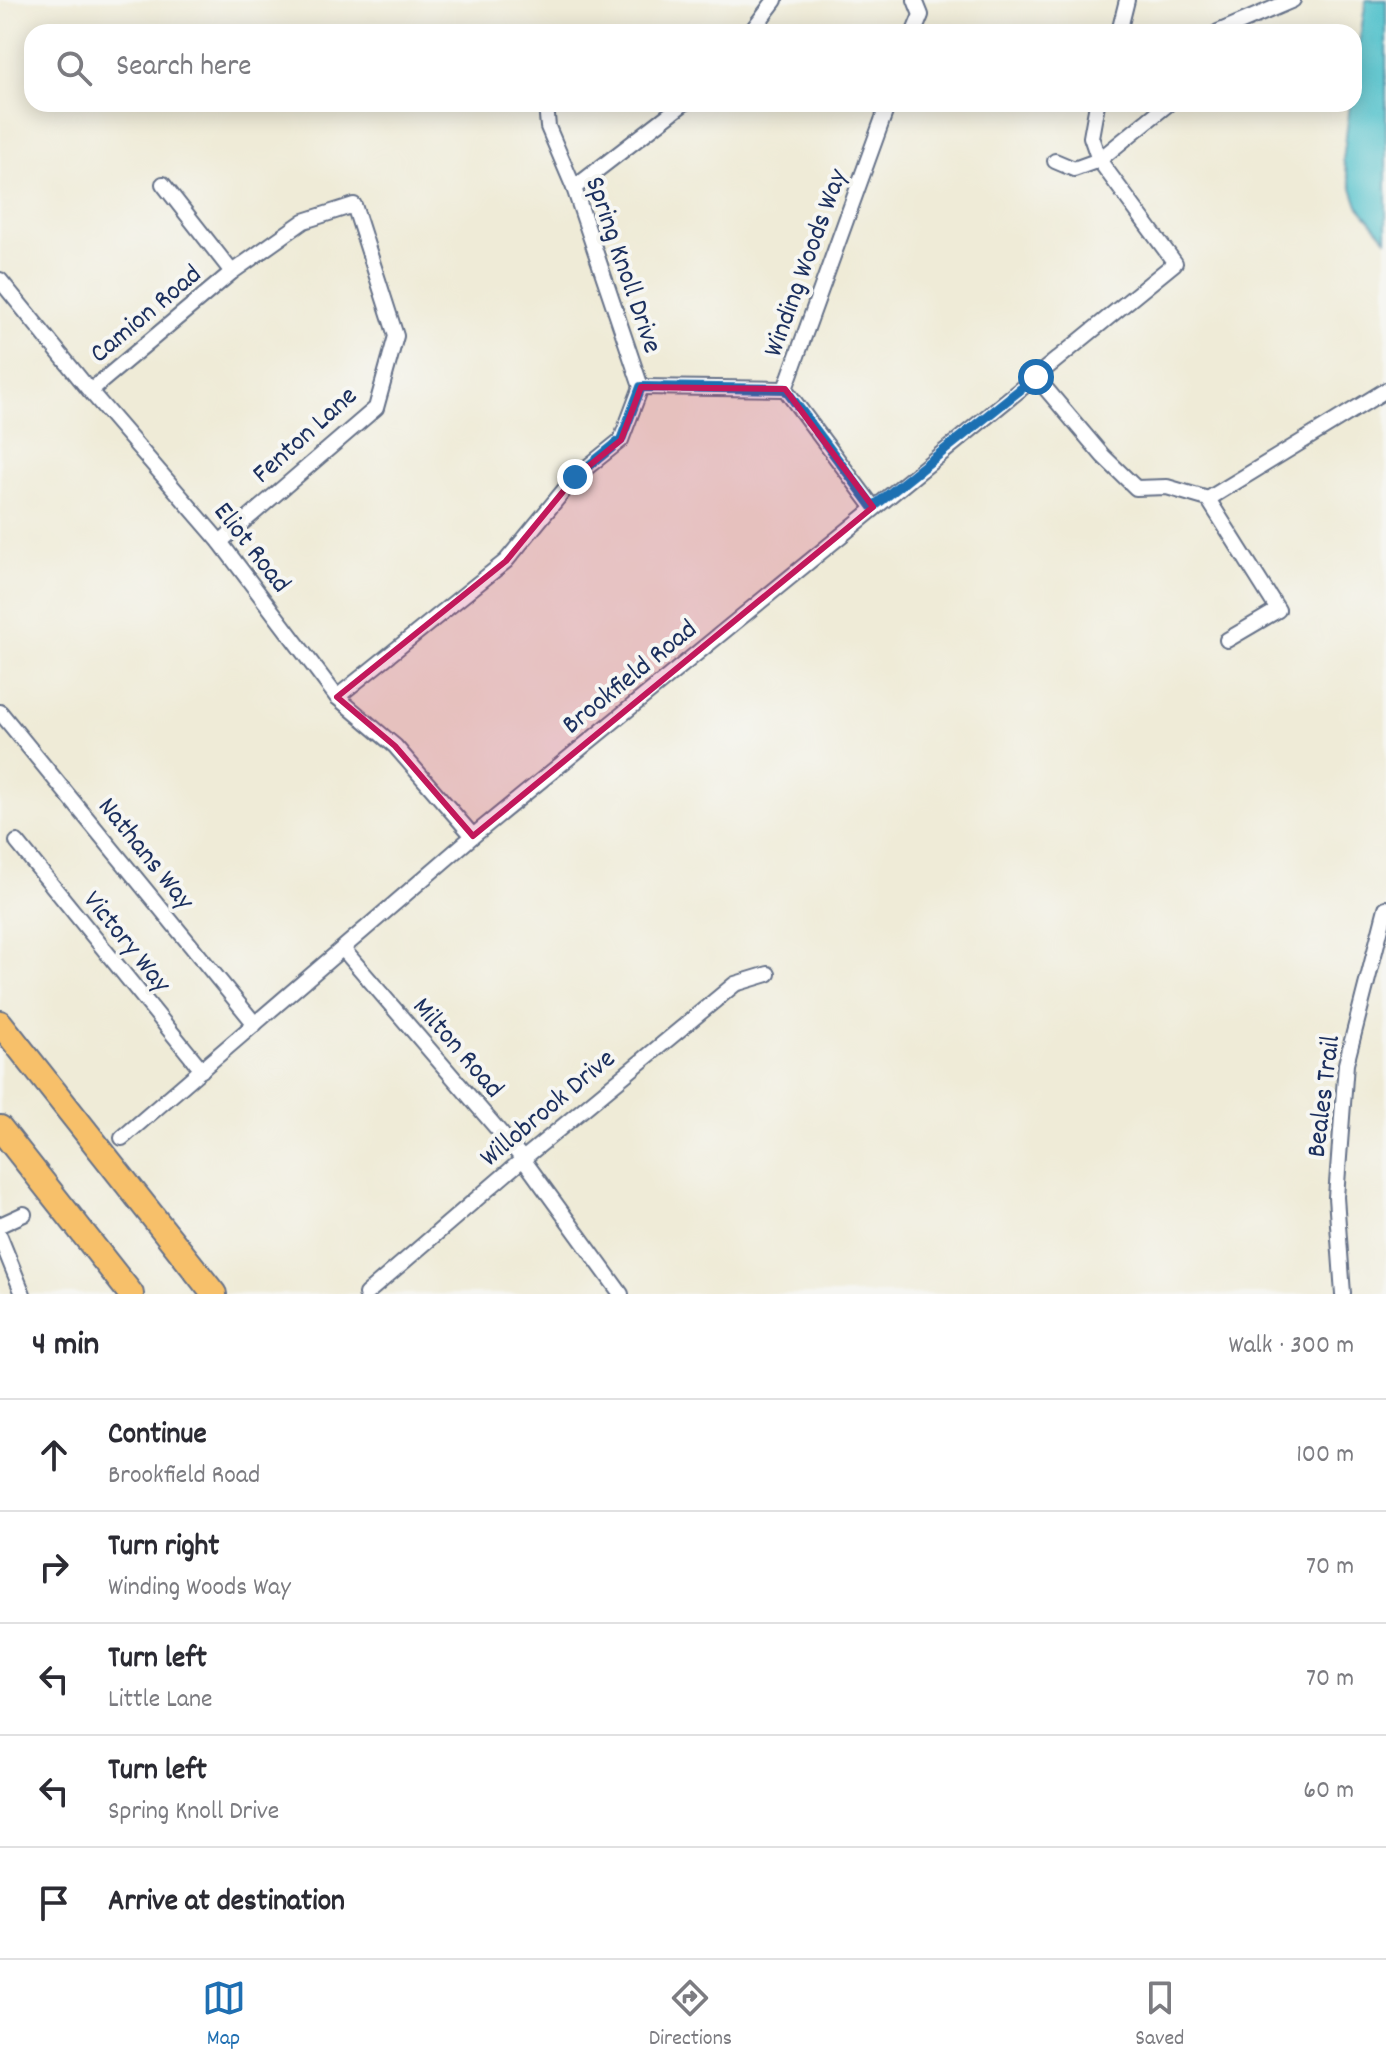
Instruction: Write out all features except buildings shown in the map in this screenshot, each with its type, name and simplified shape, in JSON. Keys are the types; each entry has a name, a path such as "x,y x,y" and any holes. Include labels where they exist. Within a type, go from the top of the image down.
{"highway":[{"path":"0,1023 214,1294"},
{"path":"0,1128 131,1294"}],"street":[{"path":"757,24 775,0"},
{"path":"915,0 921,15 917,24"},
{"path":"1121,24 1127,0"},
{"path":"1237,24 1293,0"},
{"name":"Spring Knoll Drive","path":"337,697 506,561 575,477 621,440 641,387 574,188 548,127 547,112"},
{"path":"574,188 673,112"},
{"name":"Winding Woods Way","path":"873,507 785,389 885,112"},
{"path":"1096,112 1091,137 1099,160"},
{"path":"1055,161 1074,169 1099,160 1158,112"},
{"name":"Brookfield Road","path":"122,1138 473,836 1175,263 1099,160"},
{"path":"163,184 232,272"},
{"name":"Fenton Lane","path":"220,542 376,408 396,336 354,205 304,221 232,272"},
{"name":"Camion Road","path":"90,391 232,272"},
{"name":"Eliot Road","path":"0,280 90,391 220,542 337,697 395,746 473,836"},
{"path":"1036,377 1103,456 1136,488 1167,487 1208,499 1278,610 1227,640"},
{"path":"641,387 785,389"},
{"path":"1208,499 1386,390"},
{"name":"Nathans Way","path":"0,712 255,1024"},
{"name":"Victory Way","path":"17,842 202,1070"},
{"name":"Beales Trail","path":"1343,1294 1336,1197 1346,1064 1386,908"},
{"name":"Milton Road","path":"343,949 523,1159 621,1294"},
{"name":"Willobrook Drive","path":"366,1294 735,984 768,974"},
{"path":"0,1225 24,1214"},
{"path":"0,1237 23,1294"}],"highlighted area":[{"path":"641,387 785,389 873,507 473,836 395,746 337,697 506,561 575,477 621,440"}],"water":[{"path":"1366,0 1386,0 1386,239 1358,206 1343,160 1349,112 1362,112 1362,25"}],"route":[{"path":"575,477 621,440 641,387 785,389 873,507 1036,377"}]}
